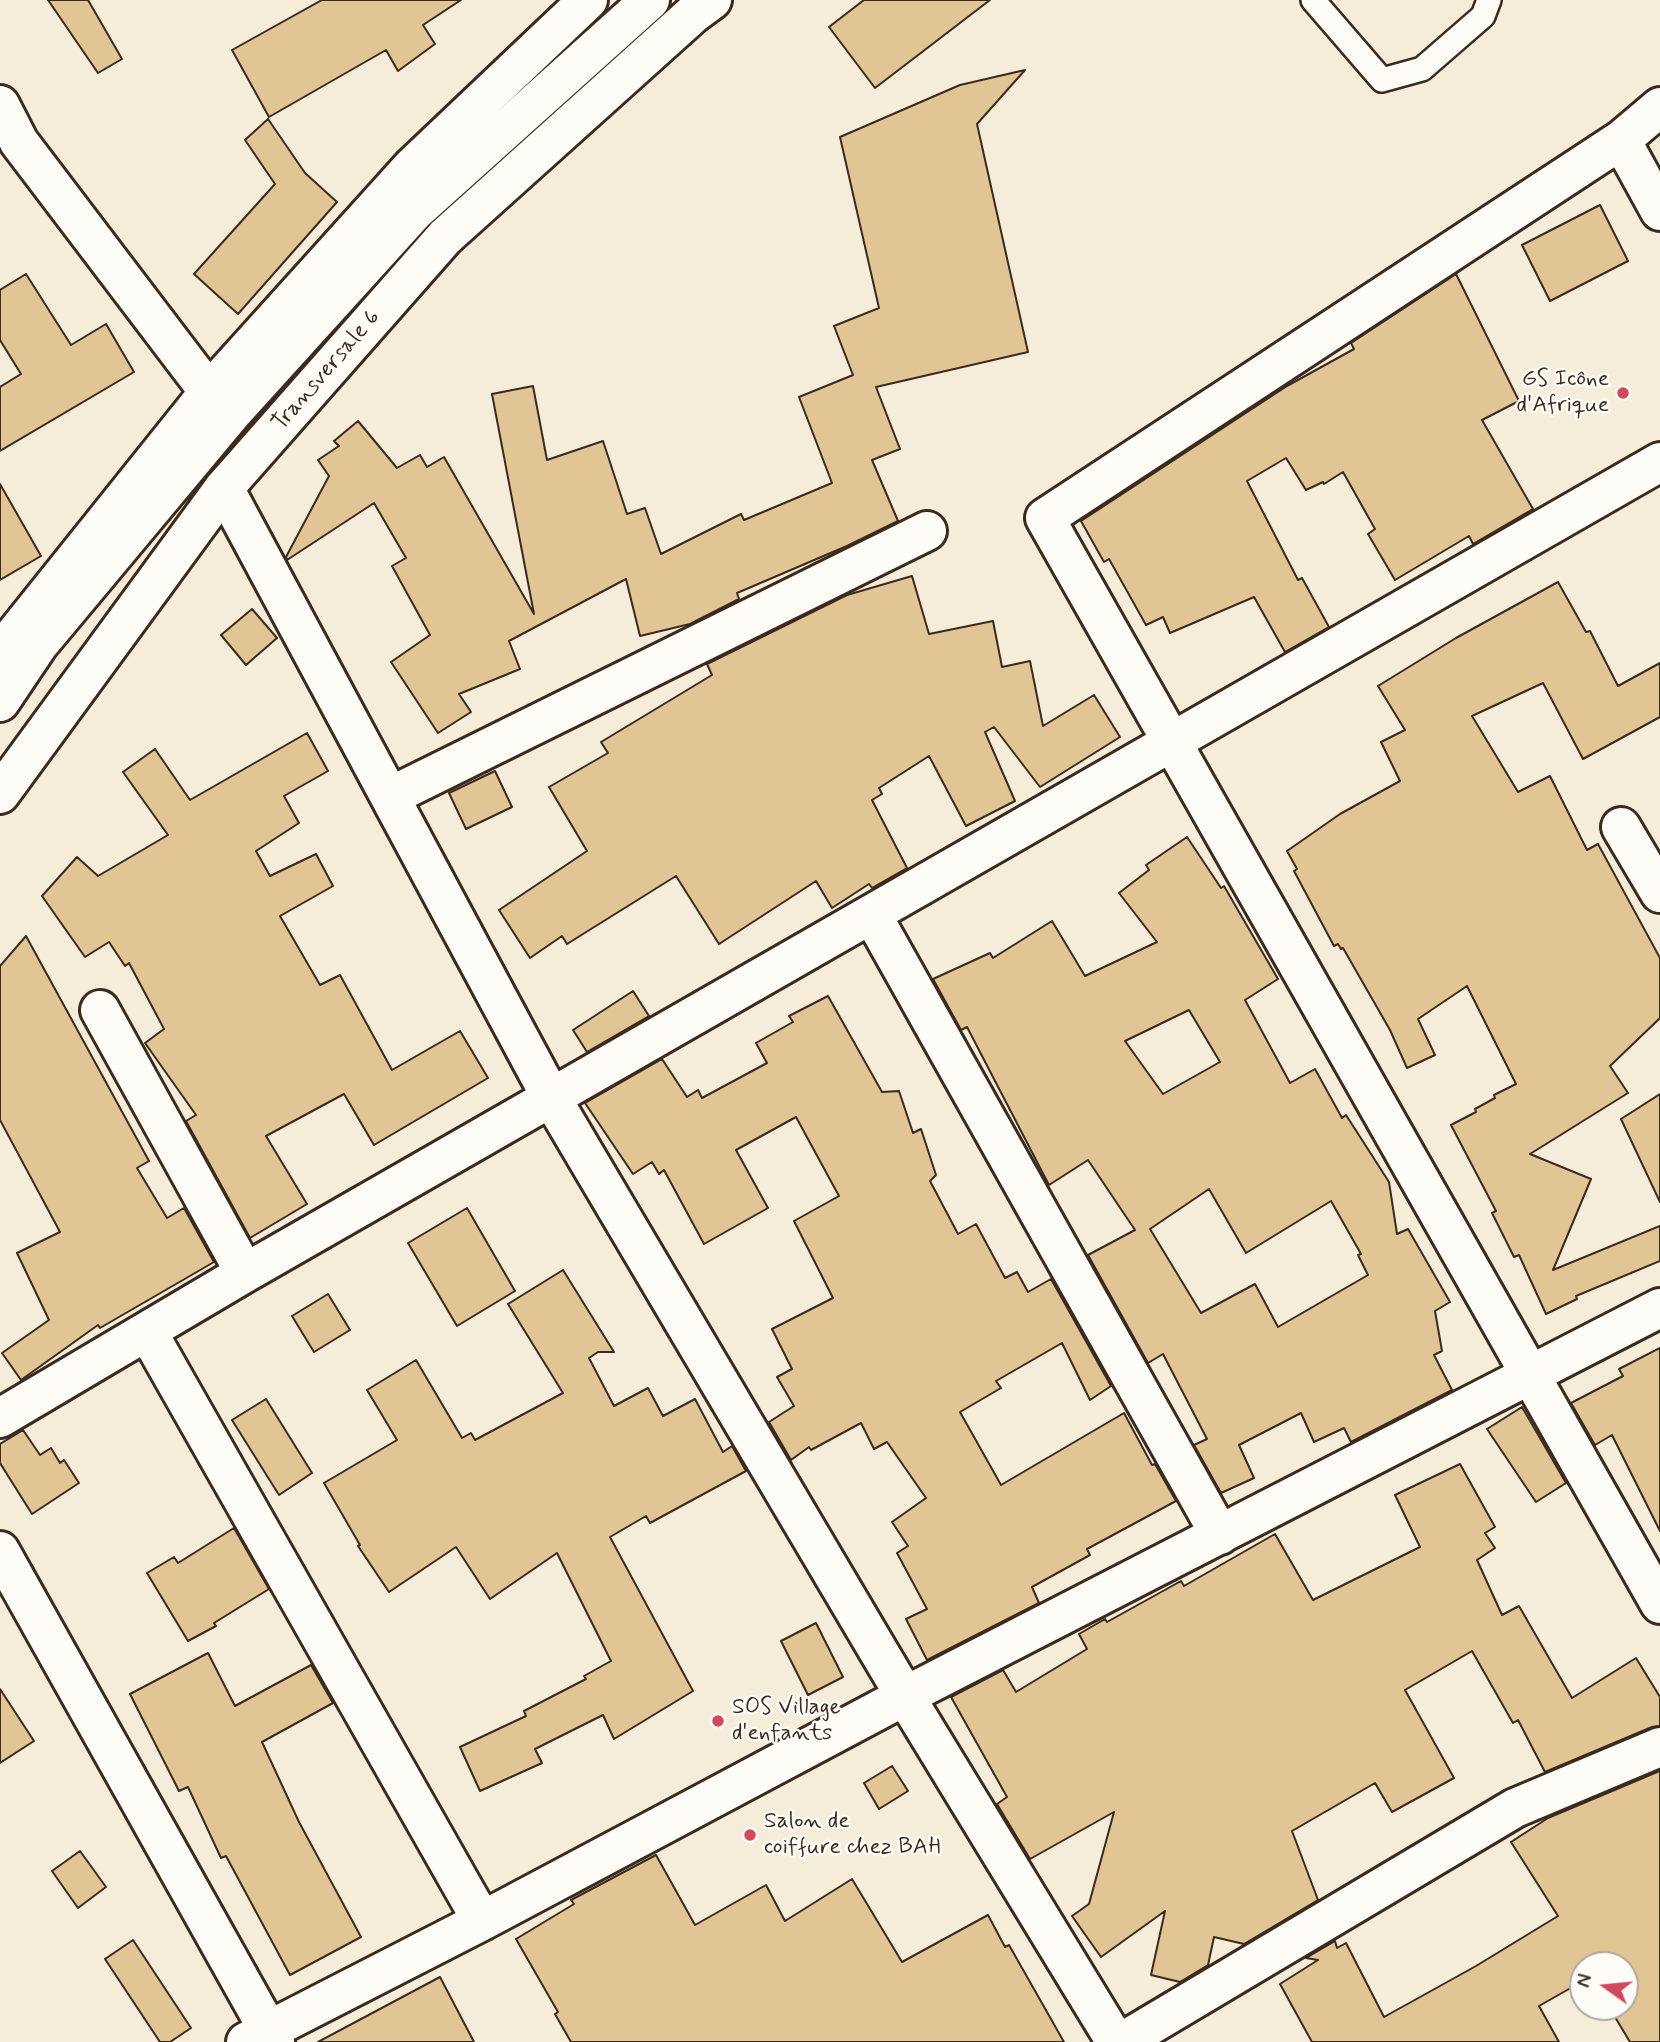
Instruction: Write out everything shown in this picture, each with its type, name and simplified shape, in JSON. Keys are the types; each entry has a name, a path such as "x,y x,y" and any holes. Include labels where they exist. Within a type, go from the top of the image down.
{"street":[{"path":"0,653 220,403 412,167 588,0"},
{"name":"Transversale 6","path":"0,702 39,644 220,403 415,211 650,0"},
{"name":"Transversale 6","path":"0,794 224,488 446,237 692,14 712,0"},
{"path":"0,105 19,142 220,403"},
{"path":"1660,107 1621,140 1045,518 1660,1604"},
{"path":"1621,140 1660,211"},
{"path":"0,1418 245,1273 1660,462"},
{"path":"224,488 552,1099 905,1696 1116,2042"},
{"path":"391,796 927,531"},
{"path":"1621,827 1660,893"},
{"path":"872,915 1220,1535"},
{"path":"100,1010 245,1273"},
{"path":"0,1551 263,2038 905,1696 1660,1308"},
{"path":"146,1331 482,1921"},
{"path":"1122,2042 1515,1808 1660,1747"}],"lane":[{"path":"1313,0 1382,80 1422,69 1483,16 1489,0"}],"building":[{"path":"48,0 88,0 122,59 98,73"},
{"path":"322,0 461,0 423,25 435,44 398,71 386,50 269,117 232,50"},
{"path":"864,0 990,0 875,88 829,27"},
{"path":"1025,70 977,124 1028,352 876,387 900,449 872,460 898,521 737,593 739,599 690,624 640,636 626,579 509,641 520,669 459,694 471,712 438,733 391,662 430,635 392,566 406,558 374,503 287,560 286,557 329,476 318,460 339,446 334,441 358,421 397,468 420,455 427,467 444,457 534,614 492,394 533,386 547,460 603,441 627,514 645,508 661,554 741,514 744,520 832,483 799,397 853,375 834,326 879,308 840,137 960,85"},
{"path":"268,119 305,173 337,202 238,314 194,274 275,184 245,140"},
{"path":"1600,205 1628,261 1550,301 1522,245"},
{"path":"26,274 71,345 106,324 134,372 0,451 0,387 21,374 0,340 0,290"},
{"path":"1456,274 1519,401 1482,420 1533,509 1473,544 1469,536 1395,580 1368,534 1375,529 1343,472 1324,484 1323,482 1306,490 1286,458 1247,481 1298,580 1302,578 1329,627 1285,652 1254,597 1170,633 1163,617 1146,625 1109,559 1104,562 1081,521 1287,386 1354,349 1351,343"},
{"path":"0,484 41,556 0,580"},
{"path":"912,576 929,634 993,621 1002,667 1030,661 1043,726 1094,695 1120,737 1040,787 994,727 985,732 1015,801 966,826 929,756 879,788 882,794 872,800 907,868 872,888 869,884 832,908 816,881 719,944 676,876 567,944 562,936 530,958 499,910 587,851 549,787 608,753 601,742 712,675 707,664 847,595"},
{"path":"1558,582 1586,632 1590,631 1618,686 1660,663 1660,717 1583,759 1543,683 1472,716 1518,792 1550,776 1587,850 1598,844 1660,958 1660,1018 1610,1066 1628,1093 1530,1154 1591,1179 1553,1270 1660,1226 1660,1261 1576,1296 1577,1299 1546,1314 1519,1255 1514,1257 1492,1213 1496,1211 1451,1125 1476,1112 1475,1109 1495,1098 1494,1095 1516,1084 1467,986 1418,1019 1435,1055 1407,1068 1390,1030 1343,948 1338,944 1334,946 1294,871 1297,869 1287,851 1340,814 1400,781 1381,742 1405,730 1378,686 1456,638"},
{"path":"252,609 277,638 246,665 221,635"},
{"path":"307,733 328,771 284,796 299,823 256,851 270,876 316,854 333,886 280,916 320,985 340,975 392,1070 460,1031 488,1078 374,1145 344,1094 266,1136 307,1204 250,1238 186,1121 196,1115 145,1043 164,1029 129,963 125,966 109,942 85,957 42,896 77,857 98,876 168,835 123,772 155,749 190,800"},
{"path":"495,771 512,807 466,829 449,793"},
{"path":"1187,837 1221,888 1224,886 1278,979 1245,1000 1290,1083 1315,1069 1342,1118 1346,1115 1389,1182 1397,1234 1408,1229 1450,1302 1435,1311 1442,1351 1434,1355 1452,1390 1351,1442 1344,1428 1314,1442 1301,1413 1239,1445 1254,1478 1221,1493 1194,1445 1207,1439 1163,1354 1148,1363 1088,1255 1135,1230 1088,1160 1049,1185 967,1027 961,1030 933,979 990,953 993,958 1052,921 1085,976 1157,942 1119,893 1149,870 1146,865","holes":["1189,1010 1220,1062 1163,1094 1125,1041","1209,1189 1246,1253 1331,1201 1361,1254 1358,1255 1368,1275 1278,1327 1255,1284 1201,1313 1150,1229"]},
{"path":"26,936 149,1161 137,1168 167,1218 184,1208 214,1262 100,1328 98,1325 21,1380 2,1353 49,1320 17,1253 60,1232 0,1120 0,966"},
{"path":"633,991 649,1016 587,1052 573,1030"},
{"path":"828,996 882,1092 899,1091 913,1133 921,1129 936,1175 930,1181 958,1234 976,1224 1005,1278 1017,1272 1028,1292 1051,1279 1111,1386 1090,1400 1062,1343 996,1381 1001,1388 960,1412 1001,1485 1124,1413 1152,1465 1155,1464 1176,1501 1087,1549 1090,1555 1032,1587 1039,1603 927,1660 906,1619 927,1609 897,1553 908,1546 892,1522 926,1498 887,1442 874,1449 861,1423 811,1450 809,1447 791,1460 769,1422 794,1406 777,1377 792,1369 772,1329 833,1298 794,1221 839,1196 796,1117 736,1150 768,1208 704,1244 664,1170 659,1174 652,1162 633,1174 585,1103 662,1059 687,1097 698,1090 702,1098 767,1063 756,1043 793,1022 789,1016"},
{"path":"1660,1094 1660,1202 1621,1119"},
{"path":"467,1208 515,1291 457,1326 408,1243"},
{"path":"563,1270 614,1352 598,1352 589,1358 614,1406 648,1388 663,1416 695,1399 723,1452 732,1446 746,1471 650,1523 646,1516 610,1537 693,1691 614,1739 603,1715 535,1749 542,1763 480,1791 460,1747 526,1716 524,1711 586,1679 584,1676 611,1661 557,1553 490,1599 456,1547 389,1592 358,1546 360,1545 324,1483 397,1440 367,1390 416,1360 462,1438 471,1433 475,1440 563,1393 508,1304"},
{"path":"328,1294 350,1330 314,1352 292,1316"},
{"path":"1660,1348 1660,1531 1612,1435 1595,1445 1571,1403 1623,1376 1619,1369"},
{"path":"266,1399 312,1473 279,1495 232,1420"},
{"path":"1522,1407 1566,1483 1536,1502 1487,1429"},
{"path":"23,1430 40,1455 51,1448 60,1463 64,1460 79,1483 32,1514 0,1463 0,1444"},
{"path":"1460,1464 1495,1527 1485,1533 1495,1548 1477,1560 1502,1615 1519,1606 1572,1698 1636,1658 1660,1697 1660,1726 1545,1772 1518,1720 1513,1723 1472,1651 1405,1690 1454,1778 1392,1812 1375,1783 1292,1831 1318,1900 1244,1944 1214,1937 1208,1965 1180,1982 1151,1975 1165,1911 1101,1957 1072,1916 1089,1904 1114,1812 1030,1859 997,1804 1007,1797 951,1697 1003,1670 1016,1692 1087,1649 1079,1634 1105,1619 1107,1622 1181,1581 1184,1586 1275,1534 1313,1600 1420,1547 1395,1495"},
{"path":"234,1528 269,1589 214,1623 216,1626 188,1641 147,1573 174,1557 178,1563"},
{"path":"816,1623 843,1677 808,1695 781,1641"},
{"path":"208,1653 235,1706 311,1665 333,1703 262,1742 299,1822 361,1937 290,1975 226,1856 221,1858 188,1787 179,1791 130,1694"},
{"path":"0,1689 34,1741 0,1763"},
{"path":"892,1766 908,1791 879,1809 864,1783"},
{"path":"1660,1771 1660,2042 1630,2042 1617,2021 1639,2021 1639,1951 1569,1951 1569,1989 1539,2006 1559,2042 1312,2042 1280,1984 1318,1960 1306,1958 1335,1941 1337,1948 1346,1943 1384,2017 1558,1916 1511,1842 1548,1818"},
{"path":"80,1851 106,1887 78,1908 52,1871"},
{"path":"656,1855 695,1925 766,1885 785,1921 852,1879 902,1962 988,1915 1005,1947 1009,1945 1064,2042 571,2042 555,2014 558,2012 516,1939 574,1904 571,1900"},
{"path":"133,1940 191,2028 170,2042 160,2042 105,1959"},
{"path":"440,1977 474,2042 318,2042"}],"place":[{"name":"GS Icône d'Afrique","path":"1623,393"},
{"name":"SOS Village d'enfants","path":"718,1721"},
{"name":"Salon de coiffure chez BAH","path":"750,1835"}]}
